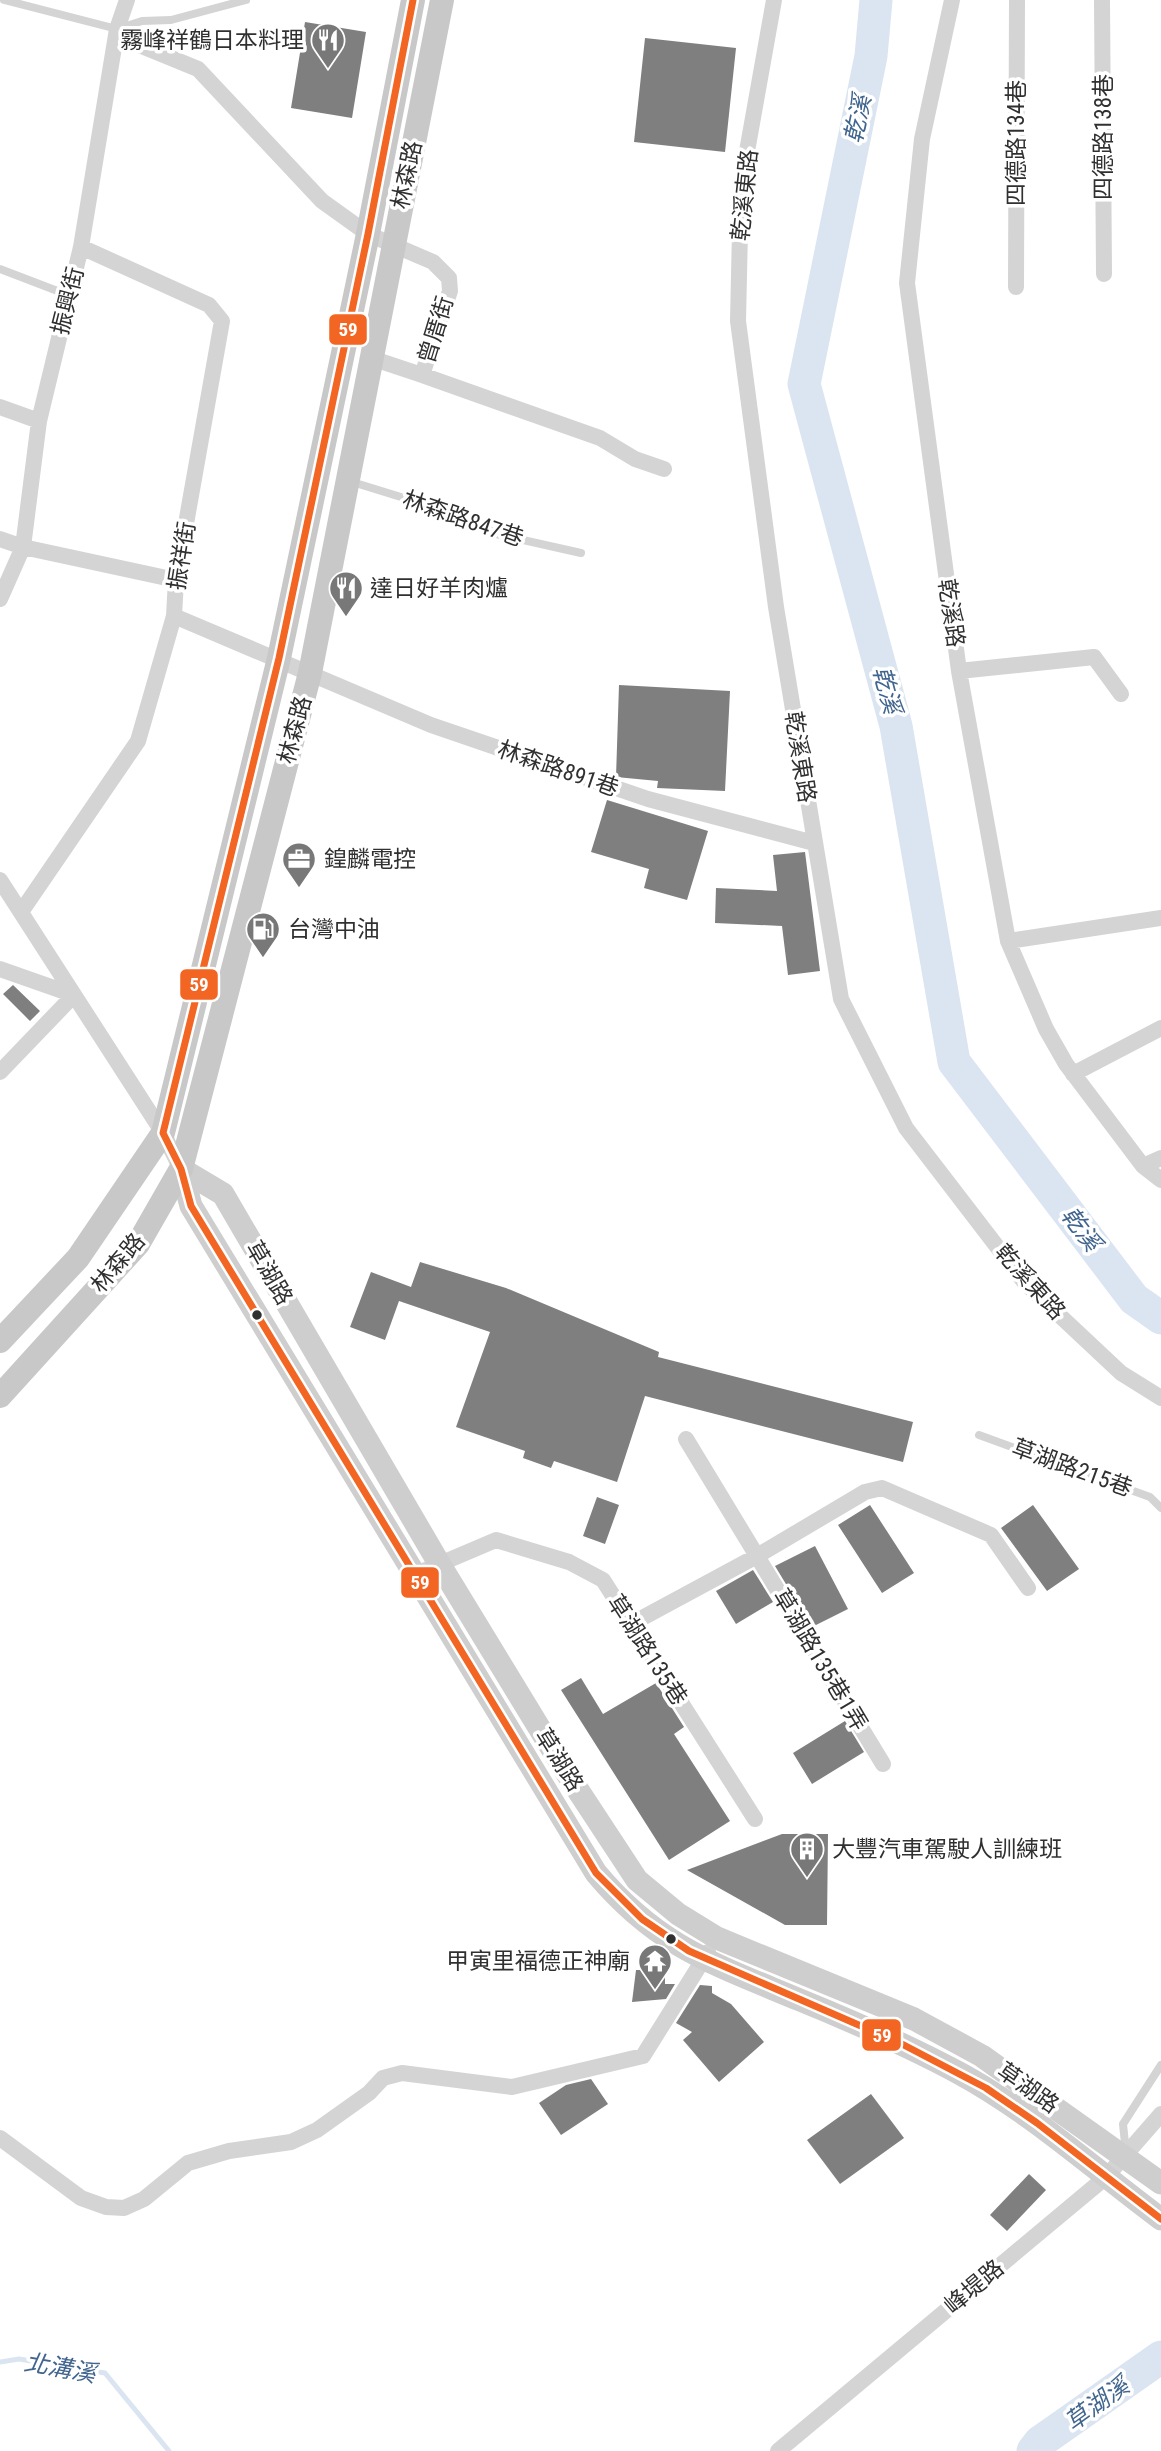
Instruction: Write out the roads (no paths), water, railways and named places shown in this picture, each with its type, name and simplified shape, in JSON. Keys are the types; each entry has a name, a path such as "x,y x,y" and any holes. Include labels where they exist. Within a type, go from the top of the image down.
{"main road":[{"name":"林森路","path":"0,1341 78,1258 163,1133 279,659 368,234 413,0"},
{"name":"林森路","path":"0,1396 138,1244 181,1169 310,673 442,0"}],"street":[{"name":"振興街","path":"0,599 23,547 39,421 82,247 117,29 127,0"},
{"name":"乾溪東路","path":"775,0 741,185 738,320 776,607 841,999 906,1128 1025,1283 1121,1373 1161,1398"},
{"name":"乾溪路","path":"952,0 922,139 908,283 959,671 1008,941 1046,1029 1073,1074 1143,1166 1161,1180"},
{"name":"四德路134巷","path":"1016,287 1017,0"},
{"name":"四德路138巷","path":"1102,0 1104,274"},
{"name":"曾厝街","path":"117,29 137,44 198,69 322,201 368,234 433,262 449,278 450,291 422,375 600,438 635,459 664,469"},
{"name":"振祥街","path":"21,912 138,741 174,616 177,580 222,321 209,305 82,247"},
{"path":"371,358 422,375"},
{"path":"0,407 39,421"},
{"path":"0,539 23,547 177,580"},
{"name":"林森路891巷","path":"174,616 431,725 648,799 814,843"},
{"path":"959,671 1094,657 1121,694"},
{"name":"草湖路","path":"0,880 163,1133 181,1169 191,1206 596,1873 644,1924 704,1961 884,2036 994,2094 1161,2219"},
{"path":"1008,941 1161,918"},
{"path":"0,969 74,995 0,1072"},
{"path":"1073,1074 1161,1028"},
{"path":"1143,1166 1161,1158"},
{"name":"草湖路","path":"181,1169 223,1194 440,1564 568,1775 637,1880 678,1914 717,1938 914,2019 982,2056 1161,2183"},
{"name":"草湖路135巷1弄","path":"687,1440 883,1764"},
{"path":"631,1624 757,1556 865,1492 882,1488 990,1535 1028,1588"},
{"name":"草湖路135巷","path":"416,1574 496,1540 569,1562 603,1580 755,1819"},
{"path":"0,2138 81,2198 106,2207 124,2208 144,2199 188,2163 229,2151 291,2141 317,2130 369,2093 383,2078 402,2073 512,2087 643,2056 717,1938"},
{"name":"峰堤路","path":"778,2451 1106,2177 1161,2114"}],"lane":[{"path":"4,0 117,29 142,21 171,20 246,0"},
{"path":"0,269 68,295"},
{"name":"林森路847巷","path":"346,481 469,518 496,534 581,553"},
{"name":"草湖路215巷","path":"979,1435 1150,1497 1161,1508"},
{"path":"1126,2156 1122,2124 1161,2065"}],"waterway":[{"name":"乾溪","path":"876,0 871,56 804,384 896,726 954,1062 1134,1299 1161,1318"},
{"name":"草湖溪","path":"1033,2451 1040,2442 1161,2357"},
{"name":"北溝溪","path":"0,2362 19,2359 105,2373 169,2451"}],"place":[{"name":"霧峰祥鶴日本料理","path":"328,70"},
{"name":"達日好羊肉爐","path":"346,618"},
{"name":"鍠麟電控","path":"299,889"},
{"name":"台灣中油","path":"263,959"},
{"name":"大豐汽車駕駛人訓練班","path":"807,1879"},
{"name":"甲寅里福德正神廟","path":"655,1991"}]}
